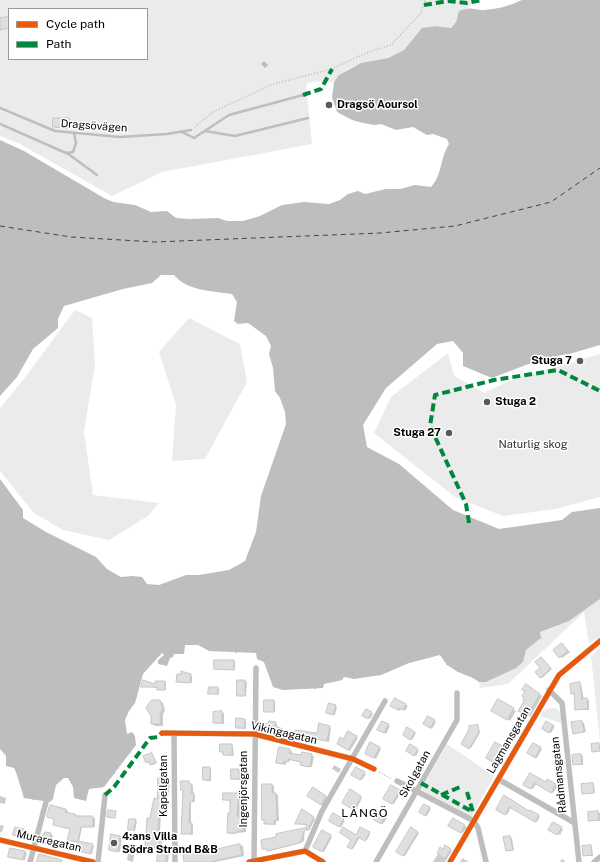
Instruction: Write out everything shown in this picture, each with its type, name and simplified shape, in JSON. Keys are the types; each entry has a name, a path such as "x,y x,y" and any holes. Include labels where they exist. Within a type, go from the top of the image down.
{"street":[{"name":"Lagmansgatan","path":"450,862 559,675 600,641"},
{"name":"Ingenjörsgatan","path":"252,862 256,668"},
{"name":"Rådmansgatan","path":"549,690 562,703 573,822 579,862"},
{"name":"Skolgatan","path":"376,862 457,720 457,693"},
{"path":"305,851 322,811 385,701"},
{"name":"Vikingagatan","path":"162,733 254,734 353,759 374,769"},
{"name":"Kapellgatan","path":"174,733 175,862"},
{"path":"498,779 573,822"},
{"path":"397,781 474,821 478,828 486,862"},
{"path":"98,862 106,795"},
{"path":"30,862 43,801"},
{"name":"Muraregatan","path":"0,840 93,862"},
{"path":"252,862 305,851 323,862"},
{"path":"594,862 600,857"}],"lane":[{"path":"181,132 194,138 229,115 303,95"},
{"name":"Dragsövägen","path":"0,108 55,131 120,137 167,134 191,130"},
{"path":"205,130 235,136 308,118"},
{"path":"0,124 66,153 97,174"},
{"path":"66,153 73,152 76,144 74,133"}],"path":[{"path":"191,130 213,112 273,84 332,69 391,45 421,13 425,0"},
{"path":"596,590 600,598"},
{"path":"582,593 585,609"},
{"path":"558,621 560,625"},
{"path":"533,628 541,638"},
{"path":"179,654 180,640"},
{"path":"517,640 526,650"},
{"path":"530,640 535,643"},
{"path":"256,641 256,653"},
{"path":"236,642 236,653"},
{"path":"264,662 273,650 273,642"},
{"path":"440,645 442,649 440,655"},
{"path":"516,650 523,662"},
{"path":"432,651 435,656"},
{"path":"427,652 430,658"},
{"path":"420,653 423,660"},
{"path":"407,655 408,663"},
{"path":"443,657 449,655"},
{"path":"496,655 505,674"},
{"path":"152,656 154,661"},
{"path":"412,657 413,661"},
{"path":"458,672 460,657"},
{"path":"399,658 402,666"},
{"path":"447,666 451,659"},
{"path":"511,659 516,668"},
{"path":"377,661 381,675"},
{"path":"388,661 390,671"},
{"path":"384,663 388,673"},
{"path":"464,674 466,663"},
{"path":"268,672 273,667 283,665"},
{"path":"367,665 369,676"},
{"path":"370,665 372,676"},
{"path":"467,675 471,665"},
{"path":"360,666 363,677"},
{"path":"324,684 326,669"},
{"path":"351,669 354,679"},
{"path":"473,678 480,670"},
{"path":"283,690 288,674"},
{"path":"485,675 486,682"},
{"path":"315,680 315,689"},
{"path":"121,694 137,698"},
{"path":"117,730 126,729"},
{"path":"63,742 68,753 66,754 77,776 71,781"},
{"path":"58,744 63,755 66,754"},
{"path":"128,744 125,747 131,753"},
{"path":"112,756 109,759 119,769"},
{"path":"16,772 26,768"},
{"path":"374,769 397,781"},
{"path":"112,771 115,774"},
{"path":"104,780 106,785"},
{"path":"99,781 101,788"},
{"path":"95,782 97,788"},
{"path":"33,800 36,790"},
{"path":"42,790 43,801"},
{"path":"24,798 28,793"}],"green space":[{"path":"0,0 473,0 470,7 459,11 456,22 451,28 435,26 422,28 408,46 393,56 366,62 350,68 334,82 315,81 306,84 312,144 162,172 112,196 20,144 0,136"},
{"path":"75,310 92,318 95,364 84,432 93,495 159,503 148,516 109,540 63,530 34,513 0,471 0,408"},
{"path":"189,318 240,344 247,382 205,459 172,461 176,405 159,352"},
{"name":"Naturlig skog","path":"448,353 454,376 484,393 512,380 600,354 600,497 556,509 503,516 455,497 374,433 391,397"},
{"path":"600,599 600,637 589,644 584,612 508,684 480,688 479,682 486,682 523,662 526,650 541,638 540,632 569,621"},
{"path":"600,648 600,741 591,656"},
{"path":"550,708 558,709 561,715 561,723 540,716 544,710"},
{"path":"447,744 494,776 471,818 421,790"}],"shaded area":[{"path":"522,0 600,0 600,345 569,354 544,358 492,378 463,366 463,353 453,341 437,344 386,388 363,425 367,447 399,464 453,510 499,529 562,520 572,512 600,508 600,599 569,621 540,632 541,638 526,650 523,662 516,668 486,682 479,682 458,672 447,665 440,655 409,663 381,675 354,679 344,677 342,680 324,684 323,688 283,690 273,687 264,662 257,659 256,653 209,651 198,645 185,645 184,654 174,654 173,657 170,658 167,666 158,664 158,660 164,655 162,653 143,674 135,703 125,720 127,734 132,732 135,736 136,745 104,787 89,789 86,801 74,798 73,787 68,778 64,778 56,785 53,799 50,802 24,798 16,772 14,768 6,766 6,756 0,749 0,479 23,510 23,518 46,532 96,557 107,569 121,577 142,577 147,584 159,585 186,575 199,575 229,570 245,561 256,532 261,496 286,424 285,412 280,398 275,391 273,368 269,354 271,346 266,336 248,323 238,324 234,321 237,302 232,294 193,287 179,280 174,275 161,275 152,283 123,289 64,306 58,319 58,328 33,349 17,377 0,396 0,140 24,151 113,202 135,205 151,212 167,211 176,218 218,218 227,221 243,221 260,216 282,205 304,202 329,204 340,200 348,194 358,191 365,194 386,189 400,189 415,185 431,187 435,183 449,144 447,139 433,134 427,135 413,127 396,130 381,124 374,125 352,120 337,112 332,97 334,82 339,75 361,63 388,58 404,50 422,28 435,26 451,28 456,22 459,11 470,8 484,10 494,9 508,6"}],"building":[{"path":"8,17 8,28 0,30 0,18"},
{"path":"53,118 69,118 69,128 53,127"},
{"path":"562,643 568,651 559,658 553,650"},
{"path":"541,657 551,668 540,678 535,672 540,668 535,662"},
{"path":"214,660 234,660 234,670 214,669"},
{"path":"181,671 191,674 190,683 176,682 177,674 181,674"},
{"path":"143,680 155,684 155,681 165,681 165,690 157,690 157,687 141,687"},
{"path":"237,680 245,680 245,696 237,696"},
{"path":"580,682 582,699 587,698 588,709 575,710 574,693 571,694 570,684"},
{"path":"526,684 540,694 527,716 518,711 524,701 524,697 522,696 525,691 522,690"},
{"path":"209,687 218,687 218,694 208,694"},
{"path":"395,698 406,704 403,710 399,708 398,710 390,706"},
{"path":"498,699 514,708 507,720 491,711"},
{"path":"152,700 160,700 163,708 160,713 161,724 151,724 151,716 146,708"},
{"path":"264,700 274,700 274,712 264,712"},
{"path":"329,703 336,705 333,715 326,713"},
{"path":"366,709 372,712 368,719 362,716"},
{"path":"222,711 222,723 213,723 213,712"},
{"path":"428,716 435,720 430,728 423,724"},
{"path":"236,718 245,719 245,728 236,728"},
{"path":"269,721 276,722 275,726 283,729 282,736 263,732 264,723 268,724"},
{"path":"382,721 389,724 384,733 377,730"},
{"path":"546,721 553,725 549,733 542,729"},
{"path":"582,721 584,732 573,734 571,722"},
{"path":"319,723 330,726 327,741 309,738 309,742 294,738 295,730 317,733"},
{"path":"478,725 479,732 469,749 461,744 469,729 469,726"},
{"path":"407,727 415,732 410,740 403,735"},
{"path":"348,731 357,736 348,750 337,744 340,737 343,739"},
{"path":"370,742 380,747 374,758 365,754"},
{"path":"495,742 504,747 501,752 504,754 496,764 486,758"},
{"path":"533,743 541,747 535,758 527,753"},
{"path":"599,743 600,751 592,752 591,744"},
{"path":"220,744 232,744 232,755 223,755 223,752 220,752"},
{"path":"410,744 418,749 414,756 406,751"},
{"path":"279,747 290,749 289,753 301,755 302,752 312,754 310,767 300,765 301,762 288,759 288,762 284,761 284,764 276,763"},
{"path":"152,753 156,762 150,765 149,761 146,763 143,756"},
{"path":"581,754 582,764 573,765 572,755"},
{"path":"203,767 210,767 210,780 203,780"},
{"path":"356,767 365,772 360,780 351,775"},
{"path":"231,769 239,769 239,779 231,779"},
{"path":"530,773 546,782 547,779 556,784 551,793 534,783 531,789 523,785"},
{"path":"158,778 169,779 164,816 159,815 158,831 165,832 164,841 160,841 159,849 145,845 147,818 150,818 154,798 157,799"},
{"path":"181,781 189,781 189,784 192,784 191,793 194,793 193,802 190,802 189,823 192,823 191,834 181,834 183,790 181,790"},
{"path":"593,783 594,793 582,794 581,784"},
{"path":"262,784 272,784 272,793 276,793 277,820 274,820 274,824 264,824 264,820 262,820"},
{"path":"391,785 400,790 392,804 383,799"},
{"path":"313,787 326,796 321,805 307,796"},
{"path":"350,789 361,796 354,810 342,803"},
{"path":"223,793 239,793 237,816 243,816 243,831 237,831 237,833 227,833 230,800 223,800"},
{"path":"504,795 529,811 530,810 539,815 535,822 509,807 505,815 496,810"},
{"path":"424,804 430,807 425,816 419,812"},
{"path":"50,805 66,809 65,812 75,814 75,816 93,816 93,827 81,827 78,841 93,844 90,854 75,850 77,842 67,840 70,829 53,825 54,819 47,817"},
{"path":"302,809 314,817 307,831 306,824 295,824"},
{"path":"108,810 116,811 115,818 107,817"},
{"path":"598,811 599,820 588,821 588,812"},
{"path":"378,812 385,816 381,824 374,820"},
{"path":"333,813 344,819 339,827 329,821"},
{"path":"453,818 465,825 461,833 448,826"},
{"path":"129,819 136,819 134,830 128,830"},
{"path":"553,822 562,827 557,835 548,830"},
{"path":"15,827 24,829 22,837 13,835"},
{"path":"343,827 356,835 360,827 370,832 365,841 358,837 352,849 347,847 351,840 340,833"},
{"path":"411,827 418,832 403,856 396,852"},
{"path":"306,828 302,836 302,840 299,843 267,851 267,849 262,849 261,840 276,837 276,834"},
{"path":"322,830 331,835 322,852 313,847"},
{"path":"45,832 51,833 50,845 41,842"},
{"path":"111,834 120,836 118,852 109,850"},
{"path":"510,836 513,850 506,851 503,837"},
{"path":"240,844 242,855 210,862 184,862 183,854 196,851 196,854"},
{"path":"445,845 451,849 445,859 437,853 440,847 443,849"},
{"path":"591,845 592,855 583,856 582,846"},
{"path":"10,848 25,851 23,860 8,857"},
{"path":"158,852 167,853 166,862 157,862"},
{"path":"39,854 62,860 62,862 37,862"}],"ferry route":[{"path":"0,226 71,237 155,242 380,233 455,226 551,202 600,168"}],"marked path":[{"path":"424,5 448,1 467,3 482,0"},
{"path":"303,95 321,89 332,69"},
{"path":"469,523 466,504 430,426 435,395 494,380 558,370 600,391"},
{"path":"105,795 114,787 150,738 158,737 162,733"},
{"path":"421,783 473,812"},
{"path":"441,795 460,787"},
{"path":"467,792 473,812"}],"cycle path":[{"path":"450,862 559,675 600,641"},
{"path":"162,733 254,734 353,759 374,769"},
{"path":"0,840 93,862"},
{"path":"249,862 305,851 323,862"}],"place":[{"name":"Dragsö Aoursol","path":"329,105"},
{"name":"Stuga 7","path":"580,361"},
{"name":"Stuga 2","path":"487,402"},
{"name":"Stuga 27","path":"449,433"},
{"name":"4:ans Villa Södra Strand B&B","path":"114,843"}],"district":[{"name":"LÅNGÖ","path":"365,813"}]}
